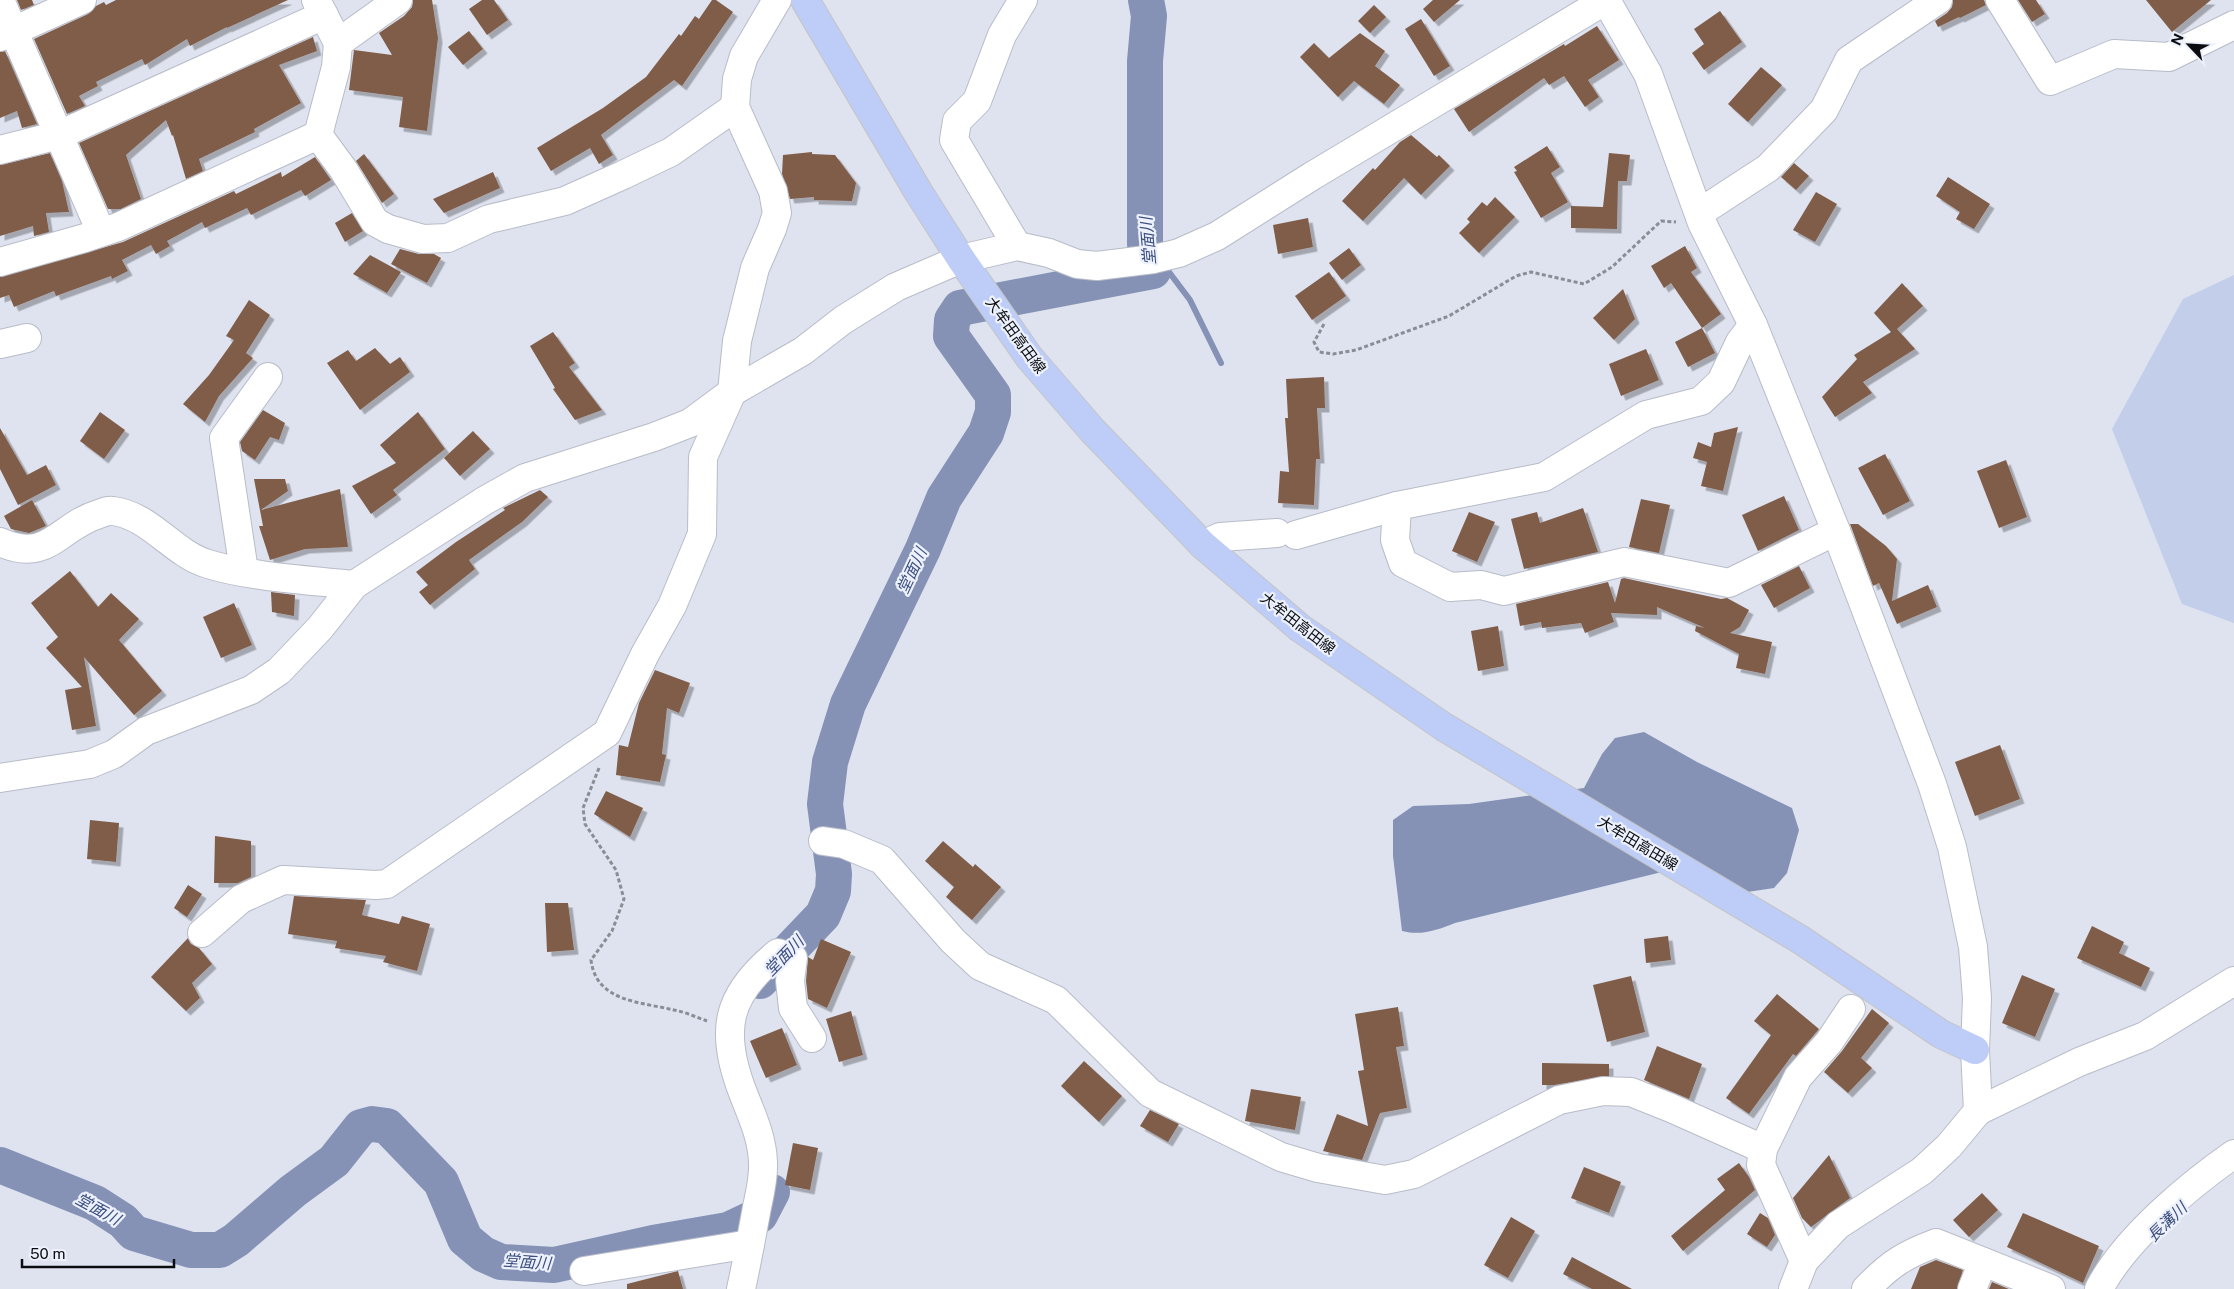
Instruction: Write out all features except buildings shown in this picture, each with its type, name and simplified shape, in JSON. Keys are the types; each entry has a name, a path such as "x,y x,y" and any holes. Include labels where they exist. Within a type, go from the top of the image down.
{"main road":[{"name":"大牟田高田線","path":"805,0 961,259 1029,357 1092,430 1203,545 1300,628 1444,727 1801,940 1940,1034 1975,1050"}],"street":[{"path":"0,0 7,34 59,135 101,232"},
{"path":"7,34 82,0"},
{"path":"338,43 398,0"},
{"path":"202,933 241,899 283,880 376,886 387,884 607,733 645,654 672,606 702,534 704,457 732,392 737,341 756,268 772,229 776,213 773,190 735,107 737,79 744,56 778,0"},
{"path":"1017,246 954,140 958,121 977,101 1002,35 1023,0"},
{"path":"0,778 90,764 114,754 146,730 251,690 280,671 320,628 354,585 484,500 525,478 654,437 690,423 732,392 802,351 843,320 896,287 961,259 1017,246 1049,253 1077,264 1097,266 1179,254 1217,236 1312,176 1606,0 1648,74 1700,218 1753,325 1836,531 1932,784 1952,847 1973,947 1977,998 1975,1050 1978,1111"},
{"path":"1700,218 1768,168 1824,110 1849,60 1938,0"},
{"path":"2000,0 2050,81 2114,54 2169,57 2234,25"},
{"path":"0,150 59,135 320,7 338,43 336,67 318,135 118,226 0,262"},
{"path":"318,135 343,168 375,222 388,229 423,239 448,238 489,219 564,201 670,152 735,107"},
{"path":"1203,545 1220,537 1286,534 1397,506 1544,477 1646,415 1701,401 1721,382 1740,342 1753,325"},
{"path":"0,344 27,338"},
{"path":"244,571 224,438 268,377"},
{"path":"1397,506 1395,540 1403,562 1450,587 1481,585 1504,591 1624,562 1729,582 1836,531"},
{"path":"0,542 24,551 41,548 90,516 111,510 134,515 186,555 208,564 244,571 354,585"},
{"path":"823,841 844,844 882,860 953,941 980,966 1056,1000 1150,1093 1281,1157 1318,1168 1385,1180 1414,1174 1558,1100 1604,1091 1631,1092 1763,1149"},
{"path":"741,1289 763,1164 761,1139 742,1090 729,1041 729,1029 730,1020 740,992 760,967 778,953 793,958 790,980 793,1008 812,1038"},
{"path":"1793,1289 1804,1261 1838,1225 1922,1172 1949,1146 1978,1111 2079,1062 2145,1036 2234,982"},
{"path":"1804,1261 1761,1165 1763,1149 1798,1077 1829,1042 1850,1008"},
{"path":"2099,1289 2107,1274 2147,1228 2196,1181 2234,1154"},
{"path":"1866,1289 1886,1268 1910,1253 1936,1243 2051,1289"},
{"path":"584,1271 750,1244"},
{"path":"1972,1289 1984,1262"}],"path":[{"path":"1324,324 1314,342 1319,352 1333,354 1356,350 1449,316 1516,276 1531,272 1584,284 1612,267 1661,221 1700,218"},
{"path":"607,733 608,746 582,808 585,824 616,870 624,899 612,931 591,960 593,971 604,988 626,1000 677,1010 729,1029"}],"shaded area":[{"path":"2234,275 2234,623 2182,604 2112,429 2183,299"},
{"path":"1644,732 1697,762 1792,808 1799,830 1787,873 1774,888 1734,894 1674,869 1429,931 1416,933 1402,931 1393,856 1393,820 1413,806 1469,804 1584,788 1602,754 1615,738"}],"waterway":[{"name":"堂面川","path":"760,981 823,915 833,891 834,874 825,804 830,762 848,704 923,549 944,498 986,433 993,412 993,395 951,336 952,320 960,308 1153,271 1145,244 1145,61 1149,16 1146,0"},
{"path":"1158,270 1169,272 1190,300 1221,363"},
{"name":"堂面川","path":"0,1165 95,1203 123,1221 134,1233 191,1250 220,1250 236,1240 293,1191 334,1161 361,1127 372,1124 387,1126 441,1182 465,1239 483,1254 501,1262 554,1265 653,1243 728,1230 760,1215 772,1192"}],"water label":[{"name":"長溝川","path":"2167,1222"}]}
